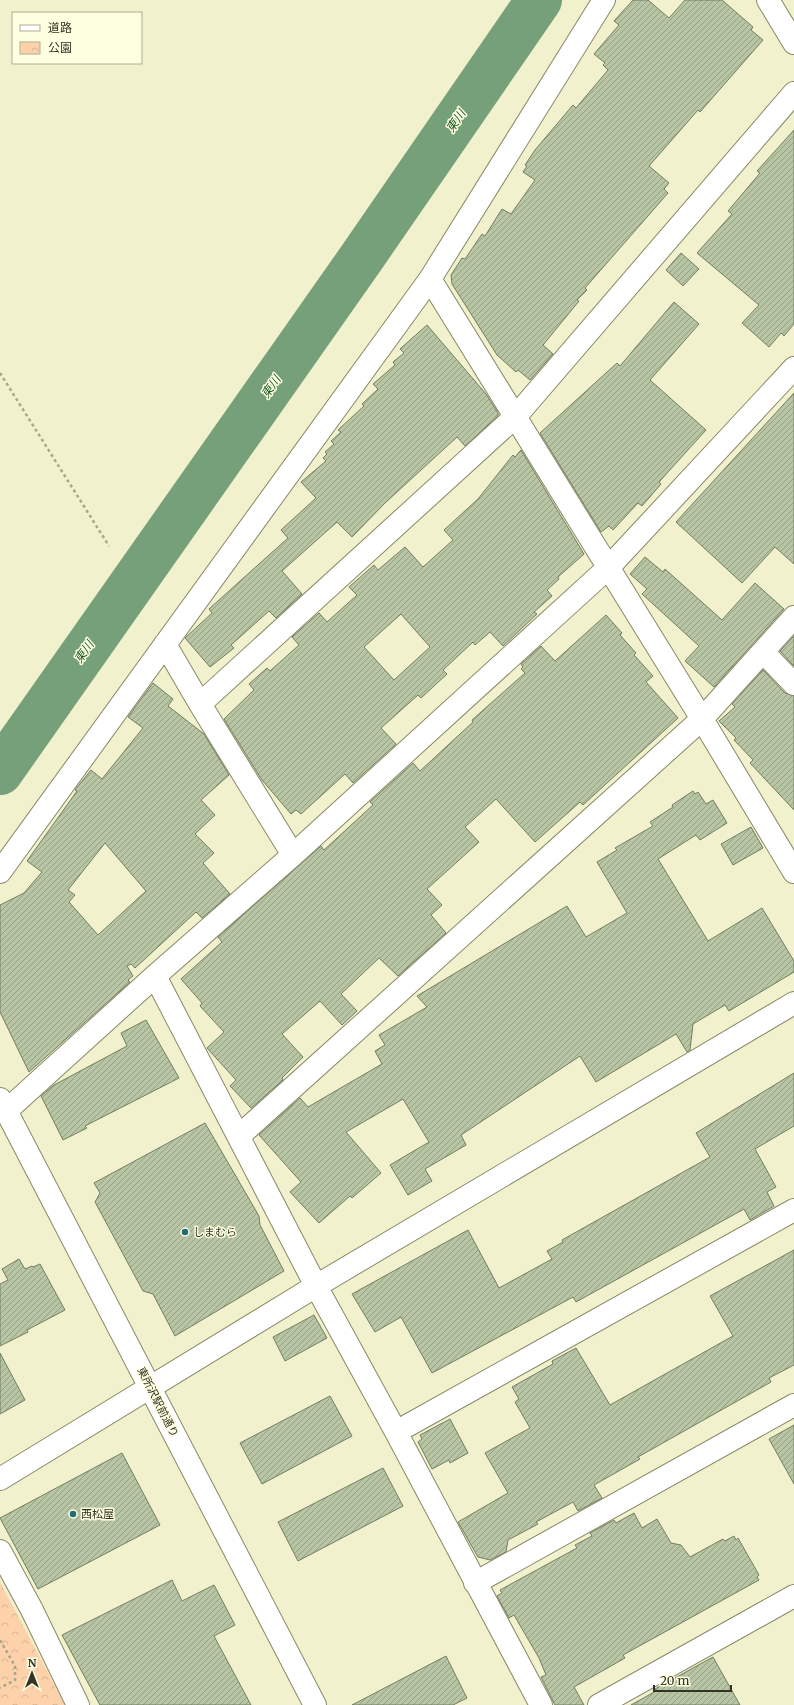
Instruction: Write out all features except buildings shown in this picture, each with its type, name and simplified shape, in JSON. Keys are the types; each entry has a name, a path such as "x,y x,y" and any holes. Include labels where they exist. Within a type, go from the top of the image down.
{"street":[{"path":"0,872 430,279 604,0"},
{"path":"768,0 794,43"},
{"path":"200,704 516,416 794,93"},
{"path":"430,279 702,719 791,857"},
{"path":"3,1105 155,976 293,855 609,567 794,368"},
{"path":"239,1136 702,719 794,617"},
{"path":"165,644 293,855"},
{"path":"763,652 794,684"},
{"path":"155,976 316,1286 396,1432 541,1705"},
{"path":"0,1479 316,1286 794,1003"},
{"name":"東所沢駅前通り","path":"3,1105 315,1705"},
{"path":"396,1432 794,1210"},
{"path":"475,1583 794,1405"},
{"path":"0,1551 32,1610 78,1705"},
{"path":"600,1705 794,1596"}],"path":[{"path":"0,373 109,546"},
{"path":"0,1640 15,1666 15,1680 0,1688"}],"green space":[{"path":"0,1582 65,1705 0,1705"}],"waterway":[{"name":"東川","path":"0,772 362,257 539,0"}],"place":[{"name":"しまむら","path":"185,1232"},
{"name":"西松屋","path":"73,1514"}]}
